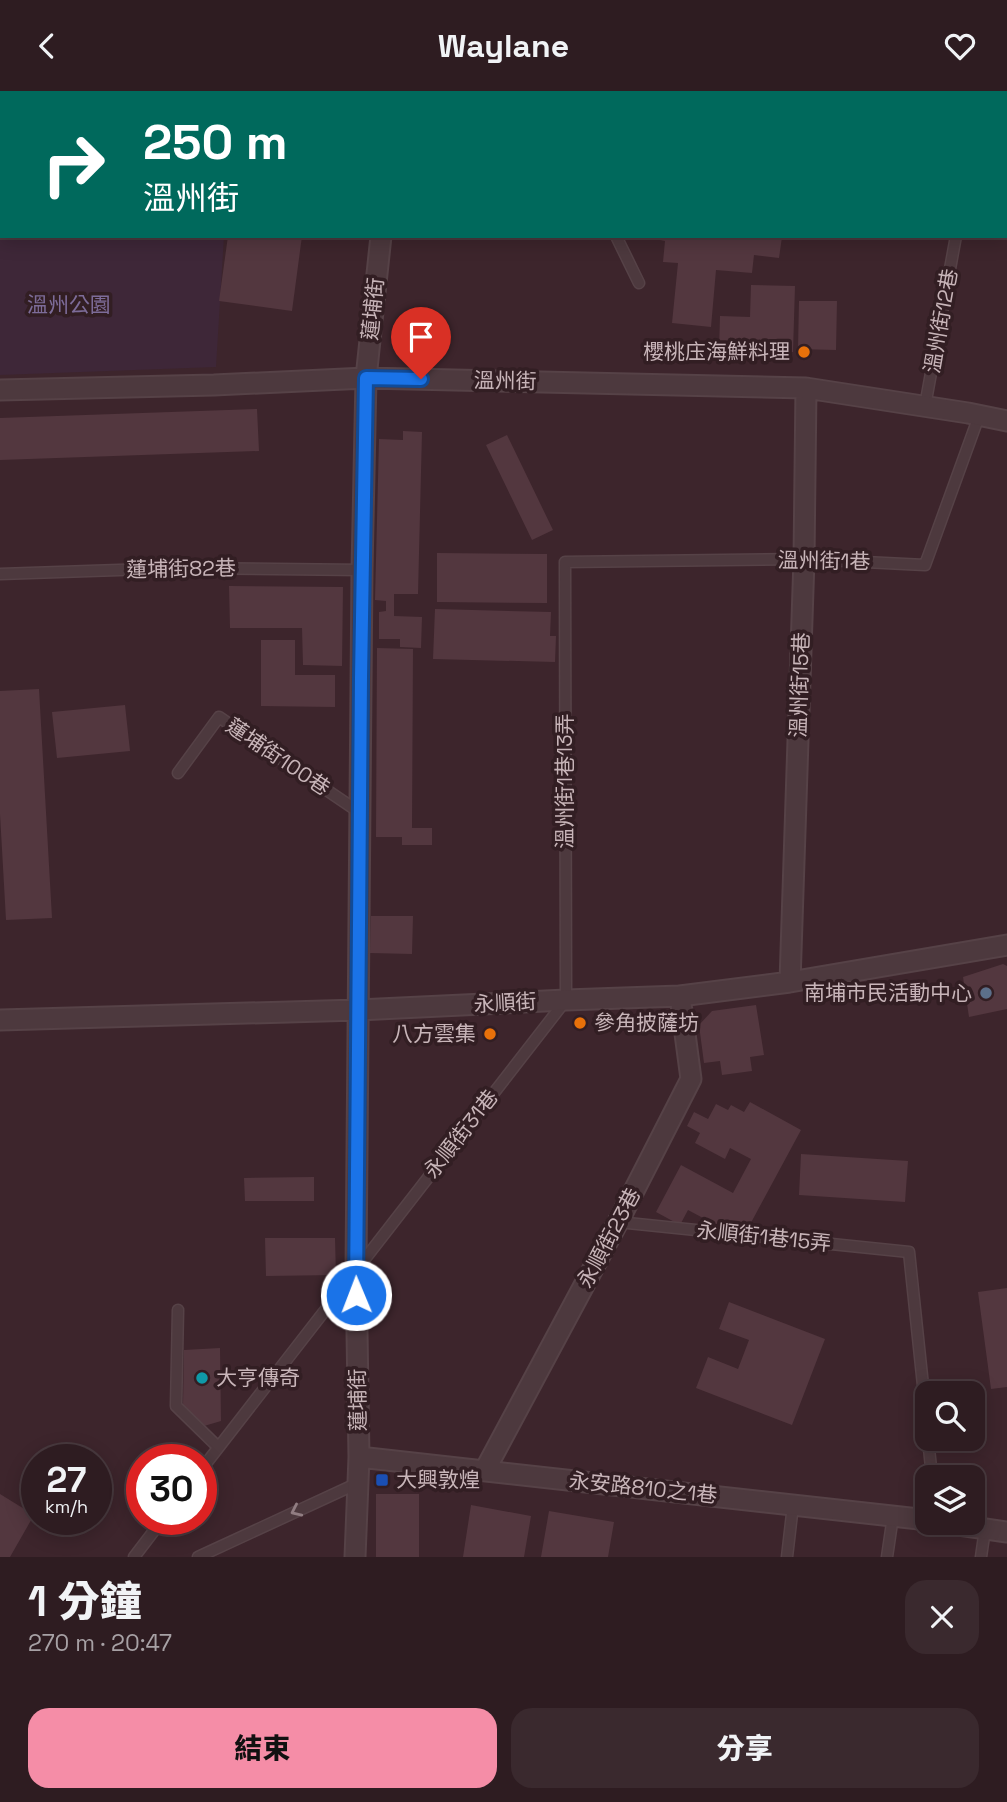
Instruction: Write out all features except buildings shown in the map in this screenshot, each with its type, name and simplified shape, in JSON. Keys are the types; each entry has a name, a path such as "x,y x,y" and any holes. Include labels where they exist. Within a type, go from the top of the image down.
{"street":[{"name":"蓮埔街","path":"355,1557 359,1457 356,1269 362,570 366,378 381,238"},
{"name":"溫州街","path":"0,390 215,386 366,378 806,388 1007,421"},
{"name":"溫州街15巷","path":"790,982 804,559 806,388"},
{"name":"永順街","path":"0,1020 358,1010 680,996 790,982 1007,944"},
{"name":"永順街23巷","path":"485,1471 691,1079 680,996"},
{"name":"永安路810之1巷","path":"359,1457 915,1519"},
{"path":"985,1529 1007,1532"}],"lane":[{"path":"617,238 639,283"},
{"name":"溫州街12巷","path":"925,407 956,238"},
{"name":"溫州街1巷","path":"565,562 804,559 925,565 979,416"},
{"name":"溫州街1巷13弄","path":"565,562 566,1000"},
{"name":"蓮埔街82巷","path":"0,573 178,568 362,570"},
{"name":"蓮埔街100巷","path":"178,773 219,717 360,813"},
{"name":"永順街31巷","path":"218,1447 566,1000"},
{"name":"永順街1巷15弄","path":"618,1222 909,1252 923,1381"},
{"path":"178,1310 176,1406 218,1447"},
{"path":"198,1557 358,1482"},
{"path":"787,1557 793,1505"},
{"path":"887,1557 893,1516"},
{"path":"134,1557 151,1535"},
{"path":"981,1557 984,1535"}],"green space":[{"name":"溫州公園","path":"0,238 224,238 216,367 0,375"}],"place":[{"name":"櫻桃庒海鮮料理","path":"804,352"},
{"name":"南埔市民活動中心","path":"986,993"},
{"name":"參角披薩坊","path":"580,1023"},
{"name":"八方雲集","path":"490,1034"},
{"name":"大亨傳奇","path":"202,1378"},
{"name":"大興敦煌","path":"382,1480"}],"route":[{"path":"356,1295 366,378 421,379"}]}
